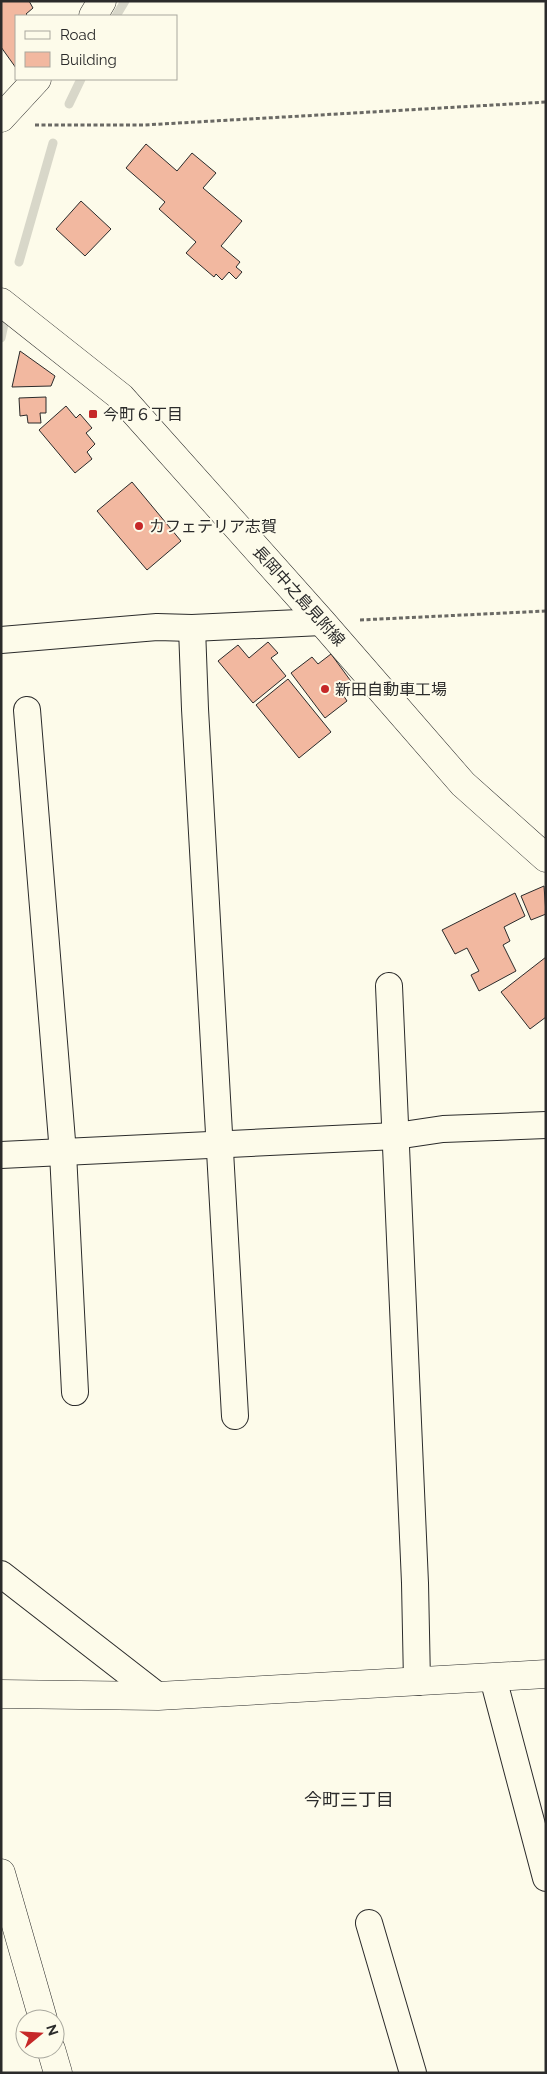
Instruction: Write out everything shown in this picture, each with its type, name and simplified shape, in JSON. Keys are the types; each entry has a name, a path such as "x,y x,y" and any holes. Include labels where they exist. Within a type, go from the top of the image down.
{"main road":[{"path":"90,1 92,15"},
{"path":"93,15 102,1"},
{"path":"1,118 36,80"},
{"name":"長岡中之島見附線","path":"1,302 121,397 322,622 463,784 546,858"},
{"path":"1,1694 158,1696 546,1674"},
{"path":"1,1873 41,2009"},
{"path":"54,2059 58,2073"}],"street":[{"path":"1,640 157,627 192,628 322,622"},
{"path":"192,628 195,718 235,1416"},
{"path":"27,710 64,1153 75,1392"},
{"path":"388,986 415,1583 417,1682"},
{"path":"1,1155 396,1136 443,1129 546,1125"},
{"path":"1,1574 158,1696"},
{"path":"492,1678 546,1878"},
{"path":"369,1923 413,2073"}],"path":[{"path":"34,125 144,125 546,102"},
{"path":"322,622 546,611"}],"building":[{"path":"1,1 29,1 33,8 27,15 15,15 15,67 1,47"},
{"path":"146,144 177,171 192,153 216,173 203,188 242,221 221,246 240,262 236,267 242,272 236,279 229,272 222,280 216,274 214,277 186,253 196,242 159,209 165,202 126,168"},
{"path":"81,201 111,229 85,256 56,229"},
{"path":"20,351 55,376 51,386 12,387"},
{"path":"46,397 46,413 40,413 41,423 28,423 27,415 20,416 19,398"},
{"path":"66,406 76,418 80,414 92,428 86,433 95,444 87,452 92,459 75,473 39,430"},
{"name":"カフェテリア志賀","path":"132,482 181,541 147,570 97,511"},
{"path":"268,642 278,653 271,658 286,676 253,703 218,661 238,645 249,658"},
{"name":"新田自動車工場","path":"331,654 353,684 342,693 347,701 325,718 291,673 312,657 318,664"},
{"path":"288,679 331,732 299,758 256,705"},
{"path":"544,886 546,914 531,920 521,896"},
{"path":"515,893 525,916 504,927 510,941 503,945 516,971 479,991 471,975 479,971 467,948 455,954 442,930"},
{"path":"546,957 546,1017 530,1029 501,992"}],"waterway":[{"path":"117,15 125,1"},
{"path":"69,104 81,80"},
{"path":"19,262 53,143"},
{"path":"1,338 4,324"}],"place":[{"name":"今町６丁目","path":"93,414"},
{"name":"カフェテリア志賀","path":"139,526"},
{"name":"新田自動車工場","path":"325,689"}],"district":[{"name":"今町三丁目","path":"349,1799"}]}
